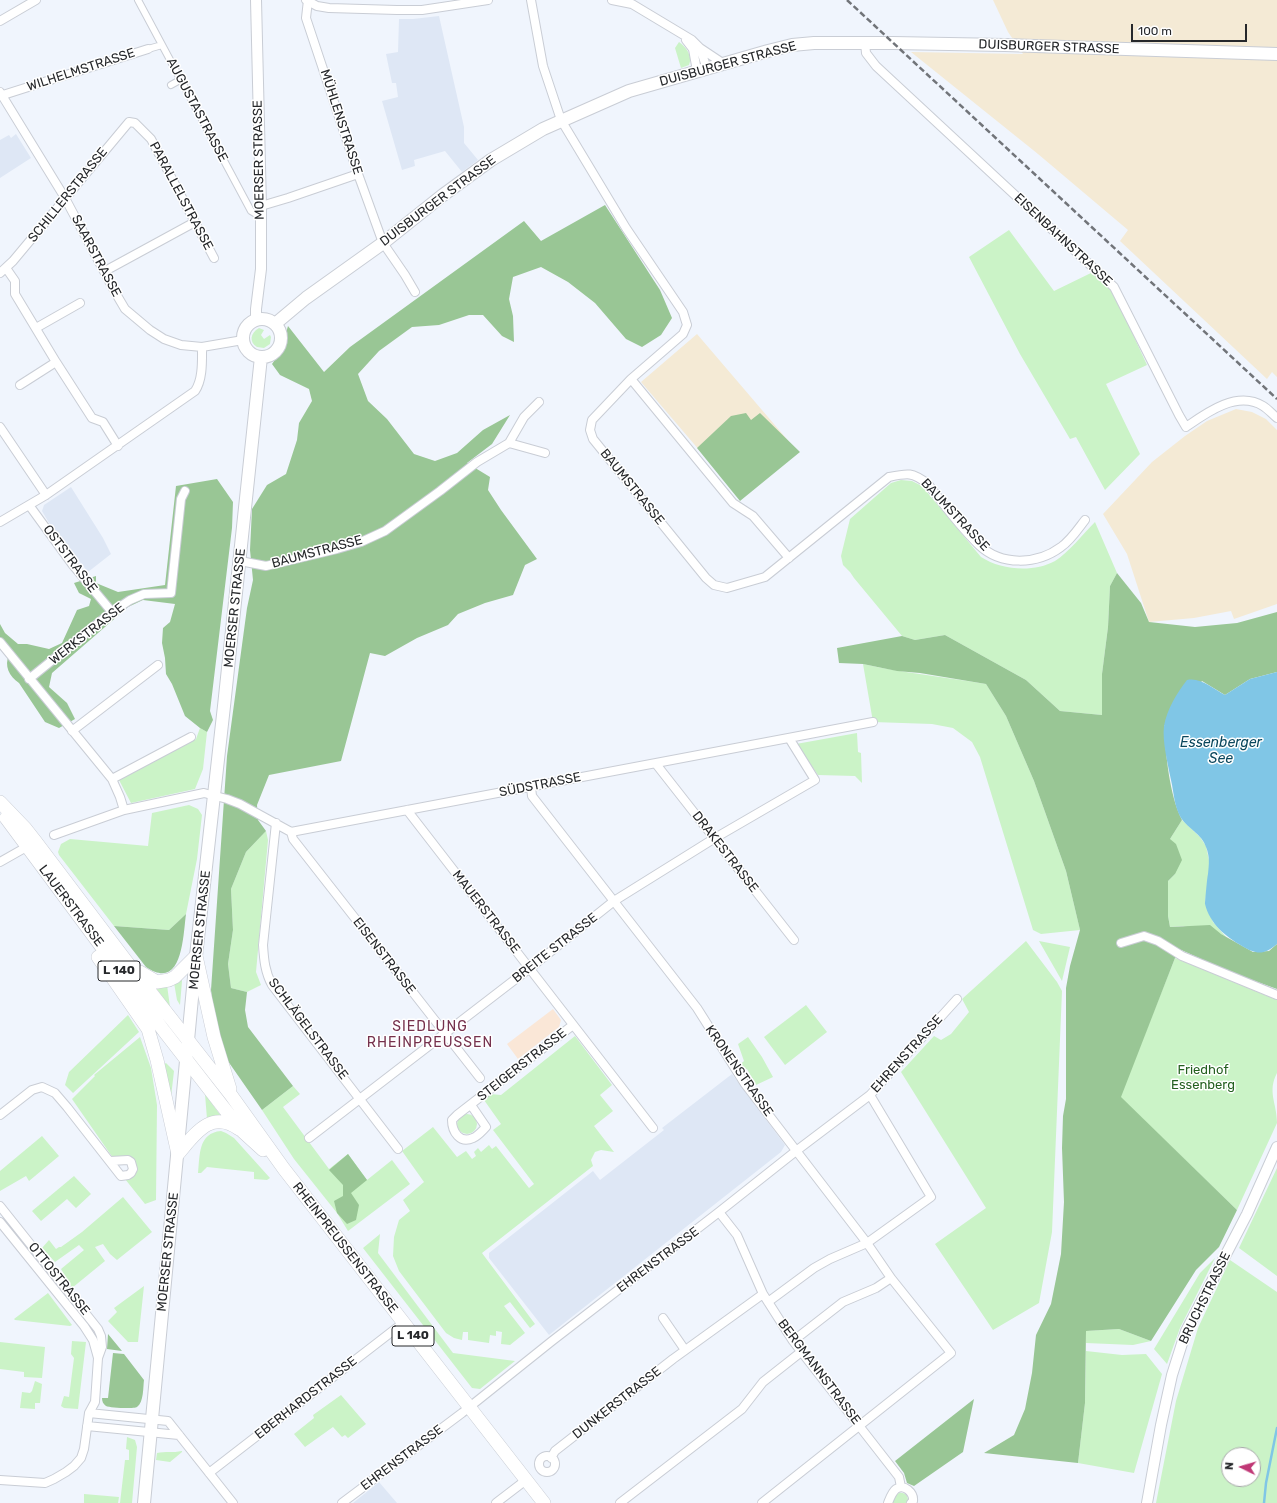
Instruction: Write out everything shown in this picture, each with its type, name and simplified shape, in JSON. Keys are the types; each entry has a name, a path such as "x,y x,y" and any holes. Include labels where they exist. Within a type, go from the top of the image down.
{"main road":[{"name":"DUISBURGER STRASSE","path":"275,324 306,298 383,243 443,195 491,160 543,129 629,91 792,45 814,43 865,43 1005,45 1277,54"},
{"path":"256,319 268,320 275,324 280,334 280,341 274,352 268,356 261,357 249,352 243,340 245,328 249,323 256,319"},
{"name":"MOERSER STRASSE","path":"144,1503 196,956 261,357"},
{"name":"LAUERSTRASSE","path":"0,802 25,828 31,844 52,882 187,1060"},
{"name":"LAUERSTRASSE","path":"0,809 31,844 189,1039"},
{"path":"52,882 77,928 148,1029 157,1060 178,1154"},
{"path":"126,961 146,976 157,982 169,980 175,977 196,956"},
{"path":"196,956 214,1037 231,1094"},
{"name":"RHEINPREUSSENSTRASSE","path":"189,1039 231,1094 280,1164 544,1503"},
{"name":"RHEINPREUSSENSTRASSE","path":"187,1060 241,1130 280,1164"},
{"path":"178,1154 200,1129 216,1121 227,1122 241,1130"}],"street":[{"path":"0,21 36,0"},
{"name":"AUGUSTASTRASSE","path":"138,0 251,211 260,216"},
{"name":"MOERSER STRASSE","path":"256,0 261,206 261,269 256,319"},
{"path":"307,0 317,6 329,8 398,10 422,10 488,0"},
{"name":"MÜHLENSTRASSE","path":"307,0 306,18 358,174 383,243 415,292"},
{"name":"BAUMSTRASSE","path":"531,0 543,66 561,120 626,228 683,312 687,325 683,334 631,379 592,420 590,430 593,439 706,578 714,585 727,588 765,577 889,477 905,473 917,476 928,484 980,546 995,557 1017,561 1040,558 1061,547 1085,520"},
{"path":"612,0 632,4 683,36 692,40 700,48 724,64"},
{"path":"683,36 693,49 702,70"},
{"name":"EISENBAHNSTRASSE","path":"865,43 866,53 876,66 1114,287 1186,427 1212,409 1232,402 1242,401 1262,405 1277,418"},
{"name":"WILHELMSTRASSE","path":"1,94 162,45"},
{"path":"700,48 702,70"},
{"path":"171,84 180,80"},
{"name":"SAARSTRASSE","path":"1,94 65,198 125,309 142,324 164,339 181,345 202,347 243,340"},
{"name":"SCHILLERSTRASSE","path":"56,362 16,294 15,281 3,271 47,221 129,122"},
{"name":"PARALLELSTRASSE","path":"129,122 135,123 151,139 214,258"},
{"path":"261,206 358,174"},
{"path":"105,271 195,222"},
{"path":"36,328 80,303"},
{"path":"0,522 46,495 195,391 199,385 202,347"},
{"path":"20,385 56,362 92,418 102,422 118,446"},
{"path":"631,379 732,502 753,516 789,558"},
{"name":"BAUMSTRASSE","path":"240,561 266,566 337,550 361,542 385,531 477,462 509,443 524,417 539,402"},
{"path":"0,427 46,495"},
{"path":"509,443 545,453"},
{"name":"WERKSTRASSE","path":"29,679 112,612 130,600 144,594 171,593 181,499 185,491"},
{"name":"OSTSTRASSE","path":"30,505 72,564 112,612"},
{"path":"0,642 112,779 120,796 124,810"},
{"path":"72,731 158,664"},
{"name":"SÜDSTRASSE","path":"291,832 873,722"},
{"path":"112,779 191,737"},
{"name":"BREITE STRASSE","path":"309,1138 530,968 614,901 715,838 815,780 789,738"},
{"name":"DRAKESTRASSE","path":"656,764 794,940"},
{"name":"KRONENSTRASSE","path":"531,787 532,796 697,1008 746,1084 867,1242 891,1278 951,1353 860,1426"},
{"path":"54,835 124,810 204,793 240,804 276,822 291,832"},
{"name":"MAUERSTRASSE","path":"407,810 653,1128"},
{"name":"SCHLÄGELSTRASSE","path":"276,822 263,945 264,963 267,976 272,985 398,1149"},
{"name":"EISENSTRASSE","path":"291,832 293,839 480,1078"},
{"path":"0,862 31,844"},
{"path":"1121,943 1144,936 1158,941 1182,956 1277,995"},
{"name":"EHRENSTRASSE","path":"342,1503 469,1407 796,1151 870,1095 957,999"},
{"name":"STEIGERSTRASSE","path":"471,1105 486,1127 474,1138 460,1138 452,1128 452,1120 457,1115 573,1025"},
{"path":"0,1115 32,1090 42,1087 55,1093 110,1161"},
{"path":"768,1302 814,1268 867,1242 932,1197 870,1095"},
{"name":"BRUCHSTRASSE","path":"1147,1503 1161,1425 1172,1375 1186,1331 1247,1214 1277,1147"},
{"name":"OTTOSTRASSE","path":"0,1206 98,1329 101,1336 102,1347 98,1358 95,1402 89,1413 84,1449 81,1458 74,1466 54,1480 45,1482 0,1480"},
{"name":"BERGMANNSTRASSE","path":"719,1212 737,1235 768,1302 793,1341 899,1477 900,1487"},
{"name":"OTTOSTRASSE","path":"0,1222 84,1326 93,1340 98,1358"},
{"path":"793,1341 843,1302 876,1288 891,1278"},
{"name":"DUNKERSTRASSE","path":"551,1458 555,1451 685,1350 764,1294"},
{"path":"663,1318 685,1350"},
{"name":"EBERHARDSTRASSE","path":"209,1473 403,1323"},
{"path":"620,1503 742,1409 763,1382 801,1352"},
{"path":"89,1413 168,1421 233,1503"},
{"path":"87,1426 179,1435"},
{"path":"762,1503 860,1426"},
{"path":"496,1503 526,1480"},
{"path":"888,1503 895,1490 900,1487 904,1487 912,1495 914,1498 911,1503"}],"shaded area":[{"path":"993,0 1277,0 1277,377 1272,372 1267,379 1120,241 1128,230 1038,154 911,52 1023,54 1008,32"},
{"path":"439,16 464,127 464,143 478,160 462,172 445,151 414,160 415,166 402,170 382,101 398,97 396,83 392,83 386,54 398,52 399,19"},
{"path":"16,134 31,158 0,178 0,140 9,135 11,138"},
{"path":"697,334 797,451 741,499 641,382"},
{"path":"1236,409 1252,412 1266,419 1277,430 1277,604 1234,619 1231,611 1194,618 1149,622 1127,554 1103,514 1152,462 1207,421"},
{"path":"71,487 103,538 111,554 88,572 49,523 42,511 44,505"},
{"path":"553,1009 561,1020 559,1027 518,1059 507,1044"},
{"path":"732,1074 785,1145 781,1152 549,1335 489,1258 489,1253 593,1171 600,1180 664,1130 662,1128"},
{"path":"379,1482 397,1503 353,1503"}],"green space":[{"path":"679,42 684,46 690,58 689,65 681,68 675,48"},
{"path":"605,205 660,290 672,318 661,335 642,347 626,339 595,303 568,282 541,267 513,277 509,299 513,316 514,342 502,336 483,315 469,315 439,325 412,327 379,351 358,374 368,401 387,419 414,454 435,461 457,453 483,430 510,415 492,444 467,463 490,477 488,490 537,559 525,565 513,595 485,603 458,614 448,625 417,638 385,656 370,653 341,761 269,775 257,805 258,820 266,831 246,852 231,889 233,930 228,964 231,988 247,992 245,1010 248,1027 293,1086 262,1110 223,1054 215,1026 211,990 227,756 247,608 253,580 250,550 252,509 267,485 286,474 297,440 299,423 312,401 309,389 280,375 272,364 280,353 288,326 324,372 350,347 524,221 541,241"},
{"path":"1009,230 1054,291 1093,272 1112,289 1147,365 1106,384 1140,454 1105,490 1076,437 1070,439 1020,354 969,257"},
{"path":"259,328 264,330 261,335 264,339 270,335 271,337 270,344 264,348 254,345 252,340 252,335"},
{"path":"746,413 751,420 760,413 800,452 740,501 697,448 731,416"},
{"path":"217,479 233,502 232,528 210,711 213,720 207,732 185,716 172,684 166,674 162,643 163,628 170,622 175,604 143,600 128,607 52,673 49,687 67,703 75,719 59,728 45,722 19,683 8,670 7,663 9,655 0,645 0,624 5,633 18,644 27,644 49,649 62,643 77,610 89,606 91,599 79,593 74,583 96,576 96,583 118,592 165,585 176,486"},
{"path":"901,480 912,481 922,486 981,557 998,565 1007,567 1037,567 1055,561 1095,522 1117,573 1110,586 1108,627 1102,674 1102,715 1060,711 1026,680 945,635 915,640 902,636 843,565 841,556 850,519 891,483"},
{"path":"1117,573 1141,603 1149,622 1195,627 1237,623 1277,612 1277,672 1250,679 1225,695 1202,681 1164,726 1171,786 1182,820 1170,839 1176,844 1182,860 1175,874 1168,881 1168,916 1170,927 1210,925 1221,934 1253,952 1269,951 1277,944 1277,989 1230,972 1179,949 1175,958 1121,1097 1237,1210 1219,1247 1196,1270 1151,1341 1119,1329 1086,1331 1085,1403 1078,1463 984,1453 1014,1435 1025,1409 1032,1373 1036,1335 1051,1304 1061,1254 1064,1202 1062,1148 1063,1116 1066,1099 1066,988 1070,966 1080,930 1066,871 1034,781 1006,716 986,684 920,673 897,671 863,664 839,663 837,648 902,636 915,640 945,635 1026,680 1060,711 1102,715 1102,674 1108,627 1110,586"},
{"path":"863,664 986,684 1006,716 1034,781 1066,871 1080,930 1041,934 1033,930 980,757 972,742 953,728 932,724 873,722"},
{"path":"200,728 207,732 203,769 195,789 131,803 119,780 196,739"},
{"path":"857,733 858,752 861,753 862,783 855,776 818,775 796,744"},
{"path":"189,805 198,809 202,815 197,859 186,914 169,930 114,926 59,855 58,852 61,844 70,839 148,846 152,813"},
{"path":"1182,820 1200,837 1206,846 1210,865 1205,903 1213,922 1227,938 1221,934 1183,926 1170,927 1168,916 1168,881 1175,874 1170,839"},
{"path":"266,831 268,840 256,972 261,985 247,992 231,988 228,964 233,930 231,889 246,852"},
{"path":"186,914 184,935 179,958 174,967 167,972 158,973 146,967 114,926 169,930"},
{"path":"1026,941 1057,982 1062,991 1052,1232 1039,1303 993,1330 935,1244 986,1208 901,1072 934,1036 941,1040 951,1034 969,1012 962,999"},
{"path":"1039,941 1070,947 1062,981"},
{"name":"Friedhof Essenberg","path":"1175,958 1277,1000 1277,1073 1273,1086 1273,1098 1277,1123 1237,1210 1120,1097"},
{"path":"181,979 180,1005 177,1000 174,983"},
{"path":"167,985 170,1007 156,988"},
{"path":"806,1005 827,1032 785,1065 764,1037"},
{"path":"128,1015 139,1032 73,1093 65,1085 69,1072"},
{"path":"575,1036 612,1085 600,1095 613,1111 594,1126 614,1152 601,1150 595,1152 591,1160 593,1166 482,1253 535,1324 530,1328 510,1302 504,1306 525,1333 510,1345 501,1344 502,1332 496,1331 496,1336 490,1335 489,1343 468,1340 468,1332 463,1332 462,1340 454,1338 446,1333 399,1271 393,1256 394,1237 399,1220 410,1211 403,1200 424,1182 402,1151 433,1127 457,1157 466,1151 472,1159 476,1156 474,1152 478,1148 481,1152 489,1145 492,1149 496,1146 529,1188 534,1184 493,1130 501,1124 484,1100 490,1094 501,1095"},
{"path":"140,1037 151,1068 157,1105 156,1200 145,1204 125,1179 134,1175 136,1162 129,1158 113,1158 72,1099 95,1076 94,1075"},
{"path":"748,1037 762,1057 773,1077 756,1085 747,1069 740,1072 737,1067 744,1061 738,1044"},
{"path":"166,1063 174,1071 171,1097 164,1064"},
{"path":"293,1086 300,1094 283,1107 329,1169 348,1154 367,1180 392,1160 410,1184 348,1231 337,1213 294,1159 262,1110"},
{"path":"205,1094 221,1116 207,1119"},
{"path":"467,1114 474,1117 477,1124 474,1131 467,1134 460,1131 457,1124 460,1117"},
{"path":"221,1131 234,1138 270,1178 267,1180 254,1179 254,1172 207,1167 201,1173 198,1173 200,1152 204,1140 213,1133"},
{"path":"42,1136 59,1156 29,1181 26,1176 0,1191 0,1171"},
{"path":"348,1154 367,1180 351,1193 359,1205 356,1220 347,1224 337,1213 334,1201 343,1196 343,1185 329,1170"},
{"path":"1277,1168 1277,1276 1239,1248"},
{"path":"74,1176 91,1194 76,1208 67,1199 41,1221 32,1211"},
{"path":"123,1197 152,1232 117,1260 110,1254 103,1244 95,1247 105,1261 72,1288 61,1269 84,1250 79,1245 55,1262 42,1248 49,1240 56,1249 61,1247 82,1232"},
{"path":"380,1234 378,1253 453,1353 515,1361 480,1389 472,1388 363,1248"},
{"path":"1215,1258 1180,1328 1167,1364 1154,1349 1200,1273"},
{"path":"1230,1260 1277,1292 1277,1503 1156,1503 1176,1401 1198,1328"},
{"path":"144,1286 138,1342 128,1342 108,1321 117,1312 114,1308"},
{"path":"48,1293 72,1325 70,1326 14,1319"},
{"path":"1119,1329 1151,1341 1133,1345 1086,1343 1086,1331"},
{"path":"108,1334 122,1351 107,1349"},
{"path":"72,1341 86,1342 78,1409 64,1408 61,1406 64,1396 69,1397 74,1358 71,1354"},
{"path":"0,1342 45,1347 42,1378 24,1377 24,1372 0,1369"},
{"path":"1086,1351 1122,1355 1146,1354 1162,1374 1134,1473 1078,1463 1085,1403"},
{"path":"113,1353 124,1354 144,1380 141,1402 135,1408 106,1406 103,1402 102,1398 108,1398"},
{"path":"35,1381 42,1384 40,1403 35,1403 35,1409 20,1408 22,1392 30,1393"},
{"path":"341,1395 366,1424 348,1438 345,1435 342,1437 333,1427 305,1447 294,1434 314,1418 313,1415"},
{"path":"974,1399 963,1452 914,1486 907,1483 904,1473 895,1461"},
{"path":"127,1437 135,1440 137,1447 132,1503 120,1503 125,1460 129,1460 129,1450 126,1449"},
{"path":"182,1451 170,1462 156,1460 157,1453"},
{"path":"904,1493 906,1495 908,1500 906,1503 892,1503 897,1494"},
{"path":"84,1494 119,1497 118,1503 84,1503"}],"water":[{"name":"Essenberger See","path":"1277,672 1277,944 1264,952 1256,952 1247,949 1224,934 1210,918 1207,911 1205,904 1209,867 1208,854 1204,842 1184,822 1177,809 1166,753 1164,726 1170,707 1187,680 1197,680 1225,695 1250,679"}],"waterway":[{"path":"1264,1503 1266,1483 1277,1428"}],"railway":[{"path":"847,0 1277,399"}],"district":[{"name":"SIEDLUNG RHEINPREUSSEN","path":"430,1036"}]}
